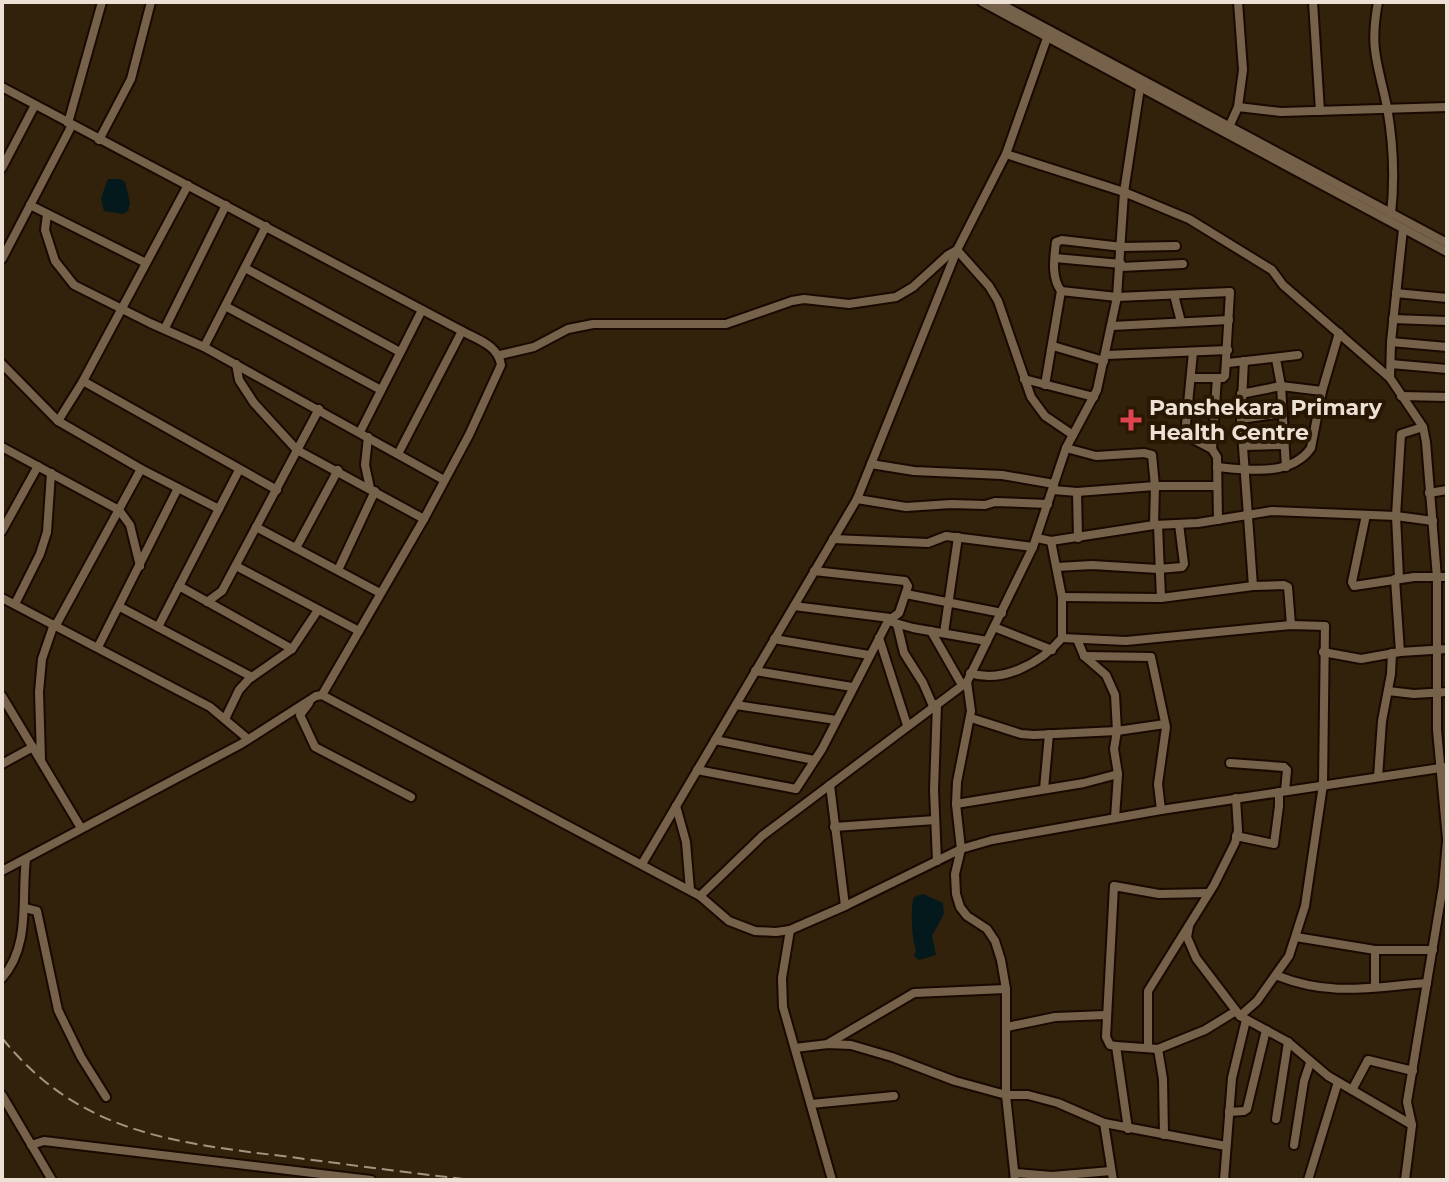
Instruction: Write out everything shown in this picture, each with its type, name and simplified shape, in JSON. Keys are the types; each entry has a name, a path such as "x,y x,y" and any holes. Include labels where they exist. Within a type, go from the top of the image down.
{"street":[{"path":"4,252 70,124 102,2"},
{"path":"99,140 131,79 151,2"},
{"path":"982,2 1013,15 1447,243"},
{"path":"997,2 1047,38 1447,252"},
{"path":"1229,127 1238,107 1243,70 1238,2"},
{"path":"1313,2 1320,111"},
{"path":"1378,2 1373,42 1387,107 1393,178 1391,214"},
{"path":"642,864 857,499 957,250 1006,154 1047,38"},
{"path":"2,87 492,347 500,355 501,365 494,384 424,519 359,631 317,697 300,715 315,747 411,797"},
{"path":"700,896 762,836 966,680 1033,547 1066,448 1094,397 1117,297 1124,192 1140,88"},
{"path":"2,168 6,149 35,105"},
{"path":"1238,107 1281,112 1447,107"},
{"path":"1006,154 1124,192 1189,219 1272,270 1283,285 1390,378 1423,427 1442,578 1443,650 1437,694 1447,840 1433,950 1407,1102 1412,1125 1405,1180"},
{"path":"58,421 83,381 188,185"},
{"path":"30,205 146,263"},
{"path":"165,328 226,205"},
{"path":"47,214 45,230 55,261 74,285 204,347 444,480"},
{"path":"204,347 266,226"},
{"path":"1390,378 1403,229"},
{"path":"1045,385 1061,291 1055,283 1056,242 1062,240 1122,247 1176,246"},
{"path":"500,355 526,350 568,329 593,324 726,324 804,299 849,304 896,297 913,287 957,250"},
{"path":"957,250 998,301 1024,379 1038,408 1073,435"},
{"path":"1055,258 1121,266 1183,264"},
{"path":"245,268 400,352"},
{"path":"1061,291 1117,297 1227,290 1230,293 1225,377 1192,378"},
{"path":"1396,293 1447,298"},
{"path":"1174,295 1181,322"},
{"path":"227,307 381,390"},
{"path":"338,570 372,490 365,465 364,434 381,390 422,310"},
{"path":"1393,319 1447,321"},
{"path":"1112,326 1229,320"},
{"path":"398,454 462,331"},
{"path":"1217,467 1244,470 1286,467 1297,463 1311,448 1322,391 1339,333"},
{"path":"1391,342 1447,347"},
{"path":"1053,346 1105,358 1228,350"},
{"path":"1193,352 1185,435 1212,449 1217,457 1218,520"},
{"path":"1228,363 1298,355"},
{"path":"1276,359 1281,386 1286,467"},
{"path":"1244,361 1241,419 1253,586"},
{"path":"2,364 58,421 219,509"},
{"path":"236,364 239,380 254,403 297,450 424,519"},
{"path":"1391,364 1447,369"},
{"path":"1212,449 1217,378"},
{"path":"1024,379 1094,397"},
{"path":"83,381 277,490"},
{"path":"1241,394 1281,386 1322,391"},
{"path":"1401,396 1447,397"},
{"path":"207,602 222,591 319,409"},
{"path":"1241,419 1283,413"},
{"path":"1378,777 1382,721 1396,652 1396,516 1401,434 1423,427"},
{"path":"1243,446 1284,445"},
{"path":"2,447 119,510 130,525 140,566"},
{"path":"1066,448 1096,456 1149,454 1153,458 1161,598"},
{"path":"871,464 914,471 1002,475 1077,492 1155,486 1217,486"},
{"path":"2,531 38,466"},
{"path":"40,760 41,670 55,625 141,469"},
{"path":"158,627 239,470"},
{"path":"296,548 338,470"},
{"path":"15,604 40,554 47,532 51,473"},
{"path":"98,647 178,488"},
{"path":"1429,493 1447,490"},
{"path":"1077,492 1078,538"},
{"path":"857,499 906,507 985,505 995,502 1048,504"},
{"path":"1037,538 1051,541 1156,525 1284,511 1396,516 1433,521"},
{"path":"1366,515 1353,584 1442,578"},
{"path":"1057,567 1112,565 1158,569 1183,566 1179,524"},
{"path":"256,527 380,593"},
{"path":"833,539 928,543 941,537 958,537 1033,547"},
{"path":"944,633 958,537"},
{"path":"966,680 1006,675 1052,650 1062,638 1062,597 1051,541"},
{"path":"236,566 359,631"},
{"path":"697,770 794,790 800,786 869,655 897,616 908,586 905,581 814,571"},
{"path":"179,586 292,649"},
{"path":"1062,597 1161,598 1253,586 1287,586 1291,625"},
{"path":"906,594 1002,613"},
{"path":"2,598 192,696 248,739"},
{"path":"794,606 892,621 987,641"},
{"path":"120,607 252,677"},
{"path":"225,719 239,690 292,649 318,610"},
{"path":"892,621 904,653 935,705 937,861"},
{"path":"1062,638 1126,641 1291,625 1324,625 1323,785 1305,906 1289,956 1278,976 1241,1016 1153,1048 1116,1046 1107,1042 1114,886 1159,894 1208,893"},
{"path":"994,627 1052,650"},
{"path":"931,631 966,680 971,718 957,782 961,849 955,874 960,907 967,916 987,929 995,941 1006,989 1006,1095 1015,1177 1112,1175 1104,1123"},
{"path":"879,638 907,725"},
{"path":"774,639 869,655"},
{"path":"1077,639 1084,656 1106,675 1112,685 1116,704 1114,749 1118,774 1115,818"},
{"path":"1323,652 1354,659 1396,652 1443,650"},
{"path":"1084,656 1151,657 1165,724 1165,745 1158,784 1161,810"},
{"path":"755,671 852,687"},
{"path":"1388,691 1447,692"},
{"path":"2,696 81,828"},
{"path":"2,871 248,739 317,697"},
{"path":"317,697 642,864 700,896 729,921 755,931 790,930 961,849 1024,833 1443,768"},
{"path":"736,705 836,720"},
{"path":"971,718 1021,734 1117,731 1165,724"},
{"path":"1044,789 1049,734"},
{"path":"715,740 814,760"},
{"path":"2,764 33,747"},
{"path":"1230,763 1284,767 1287,770 1274,844 1236,836"},
{"path":"956,804 1084,783 1118,774"},
{"path":"830,785 845,906"},
{"path":"1164,1135 1163,1079 1153,1048 1148,991 1208,893 1236,836 1236,798"},
{"path":"676,806 686,842 690,890"},
{"path":"834,827 935,820"},
{"path":"2,978 15,960 25,908 26,859"},
{"path":"25,908 37,911 58,1010 74,1044 106,1097"},
{"path":"1189,926 1187,937 1190,947 1241,1016 1288,1042 1310,1063 1338,1082 1412,1125"},
{"path":"790,930 781,992 832,1180"},
{"path":"1296,937 1375,950 1433,950"},
{"path":"1375,950 1375,987"},
{"path":"1278,976 1321,989 1427,983"},
{"path":"828,1044 914,993 1006,989"},
{"path":"1007,1027 1055,1017 1106,1015"},
{"path":"1224,1180 1241,1016"},
{"path":"1229,1112 1247,1109 1266,1030"},
{"path":"1276,1119 1288,1042"},
{"path":"795,1048 851,1045 955,1081 1006,1095 1038,1097 1104,1123 1226,1146"},
{"path":"1116,1046 1128,1129"},
{"path":"1352,1090 1368,1060 1413,1071"},
{"path":"1294,1145 1304,1081 1310,1063"},
{"path":"1308,1180 1331,1095 1338,1082"},
{"path":"2,1095 52,1180"},
{"path":"811,1104 894,1096"},
{"path":"31,1145 44,1141 371,1180"}],"shaded area":[{"path":"108,179 125,182 130,203 128,211 123,214 104,211 101,198"},
{"path":"923,894 943,903 944,914 932,936 936,955 919,960 914,956 912,909 914,897"}],"railway":[{"path":"2,1038 32,1070 63,1095 97,1114 132,1128 208,1146 472,1180"}],"place":[{"name":"Panshekara Primary Health Centre","path":"1131,420"}]}
